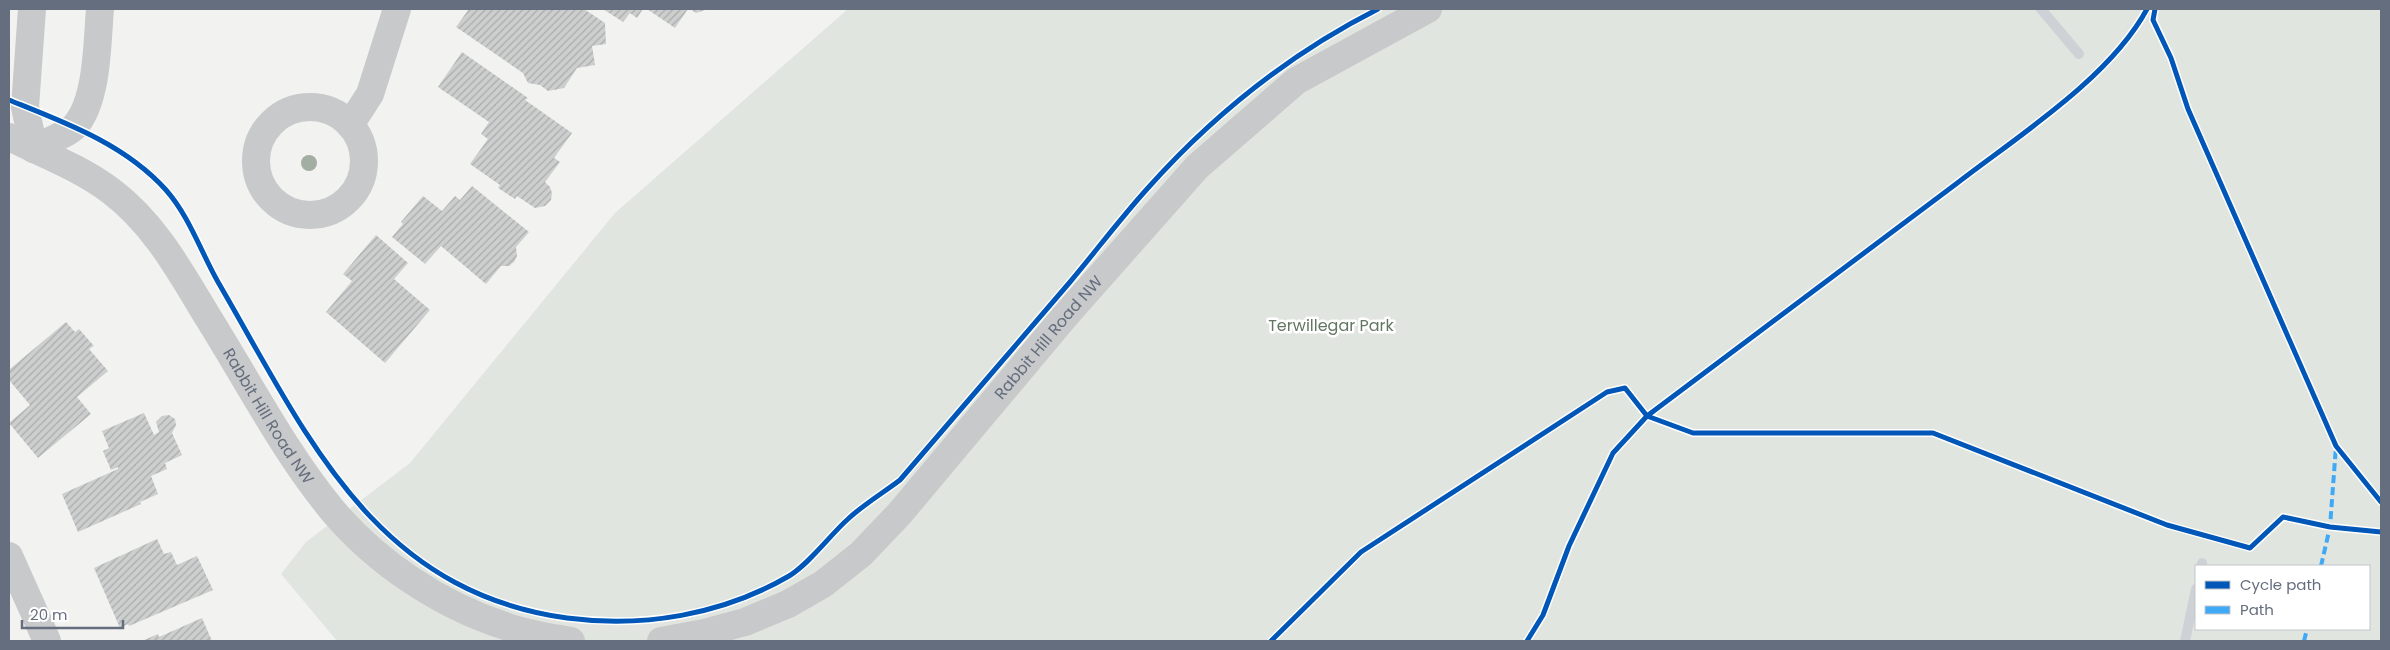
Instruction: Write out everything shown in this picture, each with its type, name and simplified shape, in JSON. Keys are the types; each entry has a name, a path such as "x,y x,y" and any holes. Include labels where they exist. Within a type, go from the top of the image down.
{"street":[{"path":"32,9 25,107 34,149 75,127 88,103 97,52 100,9"},
{"path":"350,124 370,94 397,9"},
{"name":"Rabbit Hill Road NW","path":"661,641 704,634 745,622 788,604 823,584 861,554 900,513 1066,316 1197,167 1296,81 1428,9"},
{"name":"Rabbit Hill Road NW","path":"9,138 74,168 111,191 161,241 296,459 334,512 359,538 407,576 450,603 506,627 571,641"},
{"path":"9,556 47,641"}],"green space":[{"name":"Terwillegar Park","path":"848,9 2381,9 2381,641 337,641 281,574 306,542 410,463 615,213"}],"building":[{"path":"469,9 584,9 605,23 606,44 592,46 595,65 577,68 564,88 548,91 540,85 528,83 523,73 456,27"},
{"path":"603,9 643,9 637,18 630,13 623,22"},
{"path":"647,9 688,9 675,28"},
{"path":"690,9 708,9 696,13"},
{"path":"462,52 528,98 525,100 572,133 554,158 560,162 545,182 550,187 552,193 551,200 545,206 535,208 517,196 515,199 498,188 500,185 470,164 488,139 481,134 489,122 438,87"},
{"path":"472,186 529,232 516,247 517,256 514,262 509,266 501,266 486,284 441,246 425,264 392,237 403,224 401,222 423,196 442,211 455,196 460,200"},
{"path":"376,235 408,263 394,279 430,310 385,363 326,312 352,281 343,274"},
{"path":"66,322 75,332 79,329 94,346 89,349 108,371 77,397 91,414 38,458 9,423 30,405 9,380 9,372 10,369"},
{"path":"144,413 154,435 159,432 156,422 162,416 169,415 175,419 176,425 172,433 182,455 165,463 167,469 151,476 158,494 140,502 141,504 78,532 62,494 118,469 118,467 111,470 103,451 109,448 102,431"},
{"path":"157,539 164,554 171,552 177,565 197,556 213,590 129,626 128,624 120,628 94,568"},
{"path":"202,618 212,641 142,641 158,634 159,637"}],"waterway":[{"path":"2041,9 2079,54"},
{"path":"2185,641 2195,594"}],"marked path":[{"path":"2321,565 2330,527 2336,446"},
{"path":"2304,641 2307,630"}],"cycle path":[{"path":"9,100 72,126 113,147 150,174 166,190 181,211 218,282 282,394 316,448 352,496 394,540 443,575 500,602 567,618 624,621 653,619 709,609 763,589 797,570 854,514 900,480 1070,282 1137,200 1198,136 1254,88 1284,66 1314,45 1378,9"},
{"path":"1527,641 1543,615 1569,546 1613,453 1647,416 2034,126 2087,82 2110,59 2131,34 2147,9"},
{"path":"2155,9 2153,20 2171,58 2188,109 2336,446 2381,502"},
{"path":"1271,641 1361,552 1607,392 1625,388 1647,416 1693,433 1933,433 2167,525 2250,548 2283,517 2330,527 2381,532"}]}
